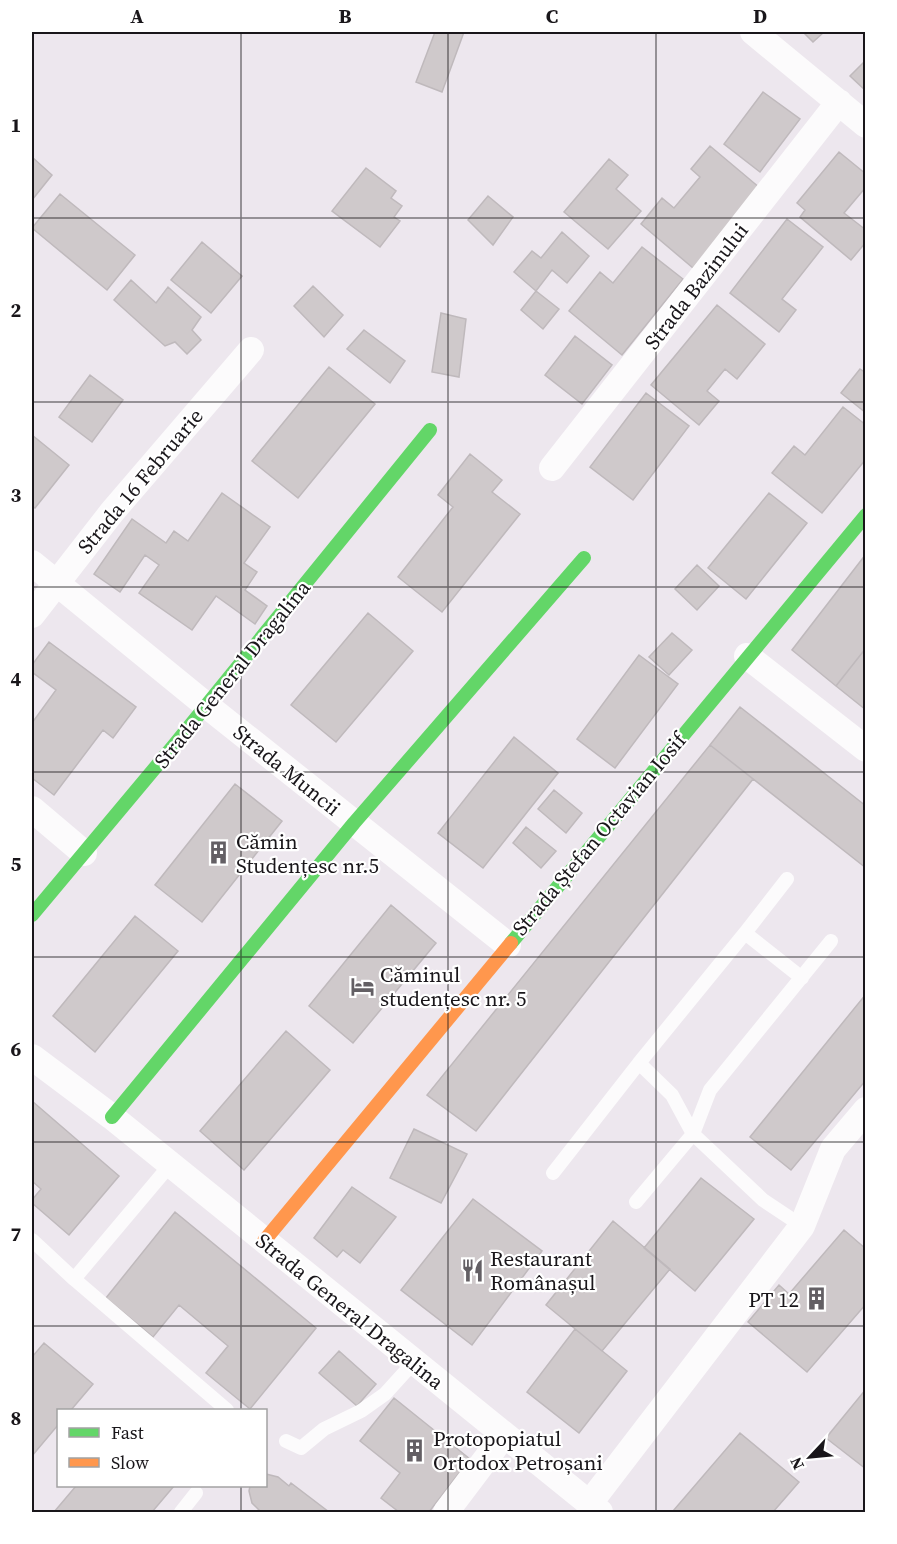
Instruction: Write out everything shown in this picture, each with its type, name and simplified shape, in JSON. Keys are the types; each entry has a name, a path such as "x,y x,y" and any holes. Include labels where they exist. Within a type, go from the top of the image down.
{"street":[{"path":"753,32 866,125"},
{"name":"Strada Bazinului","path":"552,468 839,102"},
{"name":"Strada 16 Februarie","path":"32,615 120,503 250,350"},
{"name":"Strada General Dragalina","path":"32,915 430,430"},
{"name":"Strada Ștefan Octavian Iosif","path":"264,1241 866,515"},
{"name":"Strada Muncii","path":"32,563 354,823 584,558"},
{"path":"747,656 866,749"},
{"path":"32,809 84,853"},
{"path":"112,1117 354,823 508,945"},
{"name":"Strada General Dragalina","path":"32,1057 112,1117 595,1508 802,1226"},
{"path":"802,1226 833,1149 866,1110"},
{"path":"446,1512 504,1435"}],"lane":[{"path":"553,1173 787,879"},
{"path":"745,933 802,978"},
{"path":"636,1202 693,1134 710,1090 831,941"},
{"path":"639,1063 672,1095 693,1134 763,1200 802,1226"},
{"path":"74,1279 171,1165"},
{"path":"32,1240 226,1409"},
{"path":"286,1441 301,1448 324,1429 361,1411 385,1394 414,1362"},
{"path":"181,1512 196,1493"}],"building":[{"path":"435,32 464,32 442,92 416,82"},
{"path":"803,32 824,32 813,42"},
{"path":"866,60 866,91 850,76"},
{"path":"763,92 800,119 760,172 724,144"},
{"path":"710,146 760,188 693,268 641,224 662,198 674,208 700,177 691,169"},
{"path":"839,152 866,174 866,187 844,213 866,230 866,242 851,260 800,217 805,210 797,203"},
{"path":"32,157 52,175 32,200"},
{"path":"609,159 628,175 616,189 641,211 608,249 564,212"},
{"path":"366,168 396,191 391,198 402,206 394,217 400,221 380,247 332,211"},
{"path":"60,194 135,255 107,290 32,228"},
{"path":"488,196 513,217 493,245 468,220"},
{"path":"787,219 823,247 782,299 796,310 779,332 730,293"},
{"path":"562,232 589,256 567,283 552,270 536,291 514,272 532,251 541,258"},
{"path":"202,242 242,276 211,313 171,280"},
{"path":"642,247 683,279 622,355 569,311 600,272 613,283"},
{"path":"131,280 156,303 168,287 201,317 192,330 201,340 187,354 175,342 165,346 114,300"},
{"path":"313,286 343,315 324,337 294,306"},
{"path":"536,291 559,309 543,329 521,310"},
{"path":"717,305 765,344 737,379 725,369 707,391 719,401 699,425 651,385"},
{"path":"441,313 466,319 459,377 432,372"},
{"path":"364,330 405,361 390,383 347,349"},
{"path":"575,336 612,365 582,404 545,375"},
{"path":"329,367 375,404 298,498 252,461"},
{"path":"860,369 866,373 866,413 841,393"},
{"path":"90,375 123,400 92,442 59,417"},
{"path":"646,393 689,426 633,500 590,467"},
{"path":"843,407 866,425 866,459 822,513 772,473 794,446 805,455"},
{"path":"32,435 69,465 35,508 32,506"},
{"path":"470,454 502,480 492,492 520,514 442,612 398,577 453,507 438,495"},
{"path":"222,493 270,527 244,563 257,572 245,590 267,606 255,624 216,596 192,630 139,593 159,565 145,555 120,592 94,574 132,519 166,543 174,531 188,541"},
{"path":"769,493 807,523 746,599 708,568"},
{"path":"866,554 866,648 836,686 792,650"},
{"path":"697,565 719,586 697,610 675,589"},
{"path":"368,613 413,651 336,742 291,705"},
{"path":"672,633 692,650 669,675 649,657"},
{"path":"49,642 136,707 113,738 103,730 54,795 32,778 32,723 56,690 32,672 32,665"},
{"path":"866,648 866,710 836,686"},
{"path":"639,655 678,684 615,768 577,739"},
{"path":"740,707 866,806 866,868 710,745"},
{"path":"514,737 558,773 483,868 438,833"},
{"path":"710,745 753,779 476,1131 427,1095"},
{"name":"Cămin Studențesc nr.5","path":"235,784 282,821 202,922 155,885"},
{"path":"554,790 582,813 566,833 538,809"},
{"path":"526,827 556,851 541,868 513,843"},
{"path":"391,905 436,943 353,1043 309,1006"},
{"path":"135,916 178,951 95,1052 53,1016"},
{"path":"866,994 866,1080 791,1170 750,1137"},
{"path":"286,1031 330,1070 244,1170 200,1131"},
{"path":"32,1101 119,1176 69,1235 32,1203 41,1189 32,1181"},
{"path":"414,1129 467,1154 441,1203 390,1178"},
{"path":"701,1178 754,1219 695,1291 644,1248"},
{"path":"352,1187 396,1217 360,1263 343,1250 337,1257 314,1238"},
{"name":"Restaurant Românașul","path":"473,1199 542,1251 472,1345 401,1290"},
{"path":"175,1212 316,1328 250,1409 206,1373 228,1346 179,1305 153,1337 106,1298"},
{"path":"613,1221 670,1269 602,1351 546,1305"},
{"name":"PT 12","path":"844,1230 866,1249 866,1304 807,1372 748,1322 779,1285 789,1294"},
{"path":"575,1329 627,1371 579,1433 527,1392"},
{"path":"44,1343 93,1384 72,1409 57,1409 57,1426 32,1456 32,1357"},
{"path":"339,1351 376,1384 357,1406 319,1373"},
{"path":"866,1389 866,1469 826,1438"},
{"name":"Protopopiatul Ortodox Petroșani","path":"394,1398 470,1459 429,1512 399,1512 381,1498 400,1473 360,1441"},
{"path":"740,1433 799,1482 773,1512 673,1511"},
{"path":"267,1474 278,1477 289,1486 291,1483 329,1512 261,1512 252,1503 250,1487 267,1487"},
{"path":"75,1487 173,1487 152,1512 54,1512"}],"traffic: fast":[{"path":"32,915 175,744 430,430"},
{"path":"511,943 866,515"},
{"path":"112,1117 354,823 584,558"}],"traffic: slow":[{"path":"264,1241 511,943"}],"place":[{"name":"Cămin Studențesc nr.5","path":"218,853"},
{"name":"Căminul studențesc nr. 5","path":"362,986"},
{"name":"Restaurant Românașul","path":"472,1270"},
{"name":"PT 12","path":"817,1299"},
{"name":"Protopopiatul Ortodox Petroșani","path":"415,1450"}]}
